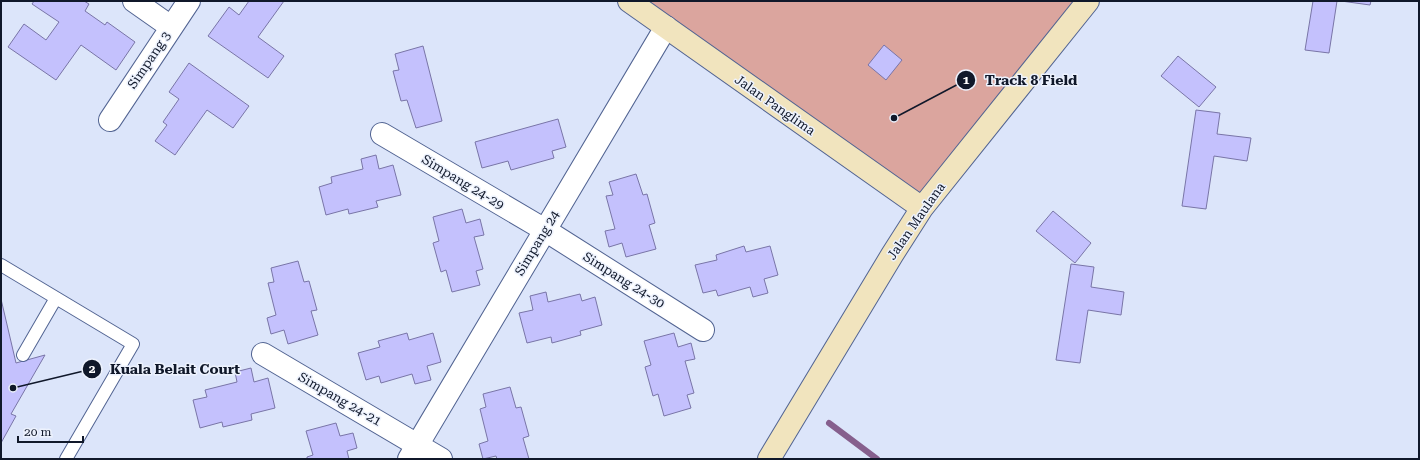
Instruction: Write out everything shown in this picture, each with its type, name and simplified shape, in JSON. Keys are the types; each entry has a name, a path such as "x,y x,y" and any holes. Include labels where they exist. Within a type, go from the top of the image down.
{"main road":[{"name":"Jalan Maulana","path":"769,459 922,208 1088,1"},
{"name":"Jalan Panglima","path":"636,3 666,27 922,208"}],"street":[{"path":"134,1 171,27"},
{"name":"Simpang 3","path":"110,120 189,1"},
{"name":"Simpang 24","path":"413,452 666,27"},
{"name":"Simpang 24-29","path":"382,134 545,230"},
{"name":"Simpang 24-30","path":"545,230 703,330"},
{"name":"Simpang 24-21","path":"263,354 413,452 441,459"}],"lane":[{"path":"1,265 133,344 66,459"},
{"path":"23,355 56,298"}],"shaded area":[{"path":"629,1 1088,1 922,208"}],"building":[{"path":"34,1 84,1 89,4 85,11 105,25 107,22 135,42 116,70 81,45 56,80 8,47 24,24 46,40 59,22 32,4"},
{"path":"249,1 284,1 258,37 284,56 268,78 208,36 229,7 239,15"},
{"path":"1313,1 1337,1 1329,53 1305,50"},
{"path":"1341,1 1371,1 1370,5"},
{"path":"884,45 902,60 886,80 868,65"},
{"path":"423,46 442,121 416,128 407,100 401,101 393,71 399,70 395,54"},
{"path":"1178,56 1216,87 1199,107 1161,76"},
{"path":"189,63 249,106 233,128 207,110 175,155 155,141 167,125 163,122 179,99 169,92"},
{"path":"1196,110 1220,113 1217,134 1251,138 1247,161 1214,156 1206,209 1182,206"},
{"path":"558,119 566,147 552,151 554,158 511,170 508,161 482,168 475,142"},
{"path":"376,155 379,169 393,165 401,195 376,201 378,207 349,214 348,209 326,215 319,187 332,183 331,177 363,169 361,159"},
{"path":"636,174 643,195 647,194 655,223 649,225 656,249 626,257 622,243 609,247 605,231 615,229 606,196 613,195 609,182"},
{"path":"462,209 466,223 480,219 484,235 474,237 483,269 476,271 480,285 452,292 446,270 441,272 433,243 439,241 433,217"},
{"path":"1053,211 1091,243 1075,263 1036,231"},
{"path":"744,246 746,252 770,246 778,275 764,279 768,293 753,297 750,287 718,296 716,290 703,293 695,265 717,260 716,255"},
{"path":"298,261 304,282 309,281 317,310 311,311 318,335 288,344 284,330 271,334 267,318 276,315 268,283 274,282 271,268"},
{"path":"1071,264 1094,267 1091,287 1124,292 1121,315 1088,310 1080,363 1056,360"},
{"path":"546,292 548,302 580,294 582,301 595,297 602,325 580,331 581,335 552,343 551,337 527,343 519,313 533,310 530,296"},
{"path":"1,299 16,363 45,355 11,414 16,416 1,443"},
{"path":"407,333 409,340 433,333 441,362 427,366 431,380 415,384 412,374 381,383 379,376 366,380 358,353 380,347 378,341"},
{"path":"674,333 678,347 691,343 695,359 685,361 694,393 687,395 691,408 664,416 658,394 653,396 645,367 651,365 644,341"},
{"path":"251,368 254,382 268,378 275,408 251,414 252,420 223,427 222,422 200,428 193,400 207,397 205,390 237,382 235,372"},
{"path":"510,387 516,408 521,407 529,436 523,438 529,459 497,459 496,456 483,459 479,444 488,441 480,409 486,407 483,394"},
{"path":"336,423 340,436 353,433 357,448 347,451 349,459 307,459 307,457 313,455 306,431"}],"waterway":[{"path":"829,423 877,459"}],"place":[{"name":"Track 8 Field","path":"894,118"},
{"name":"Kuala Belait Court","path":"13,388"}]}
